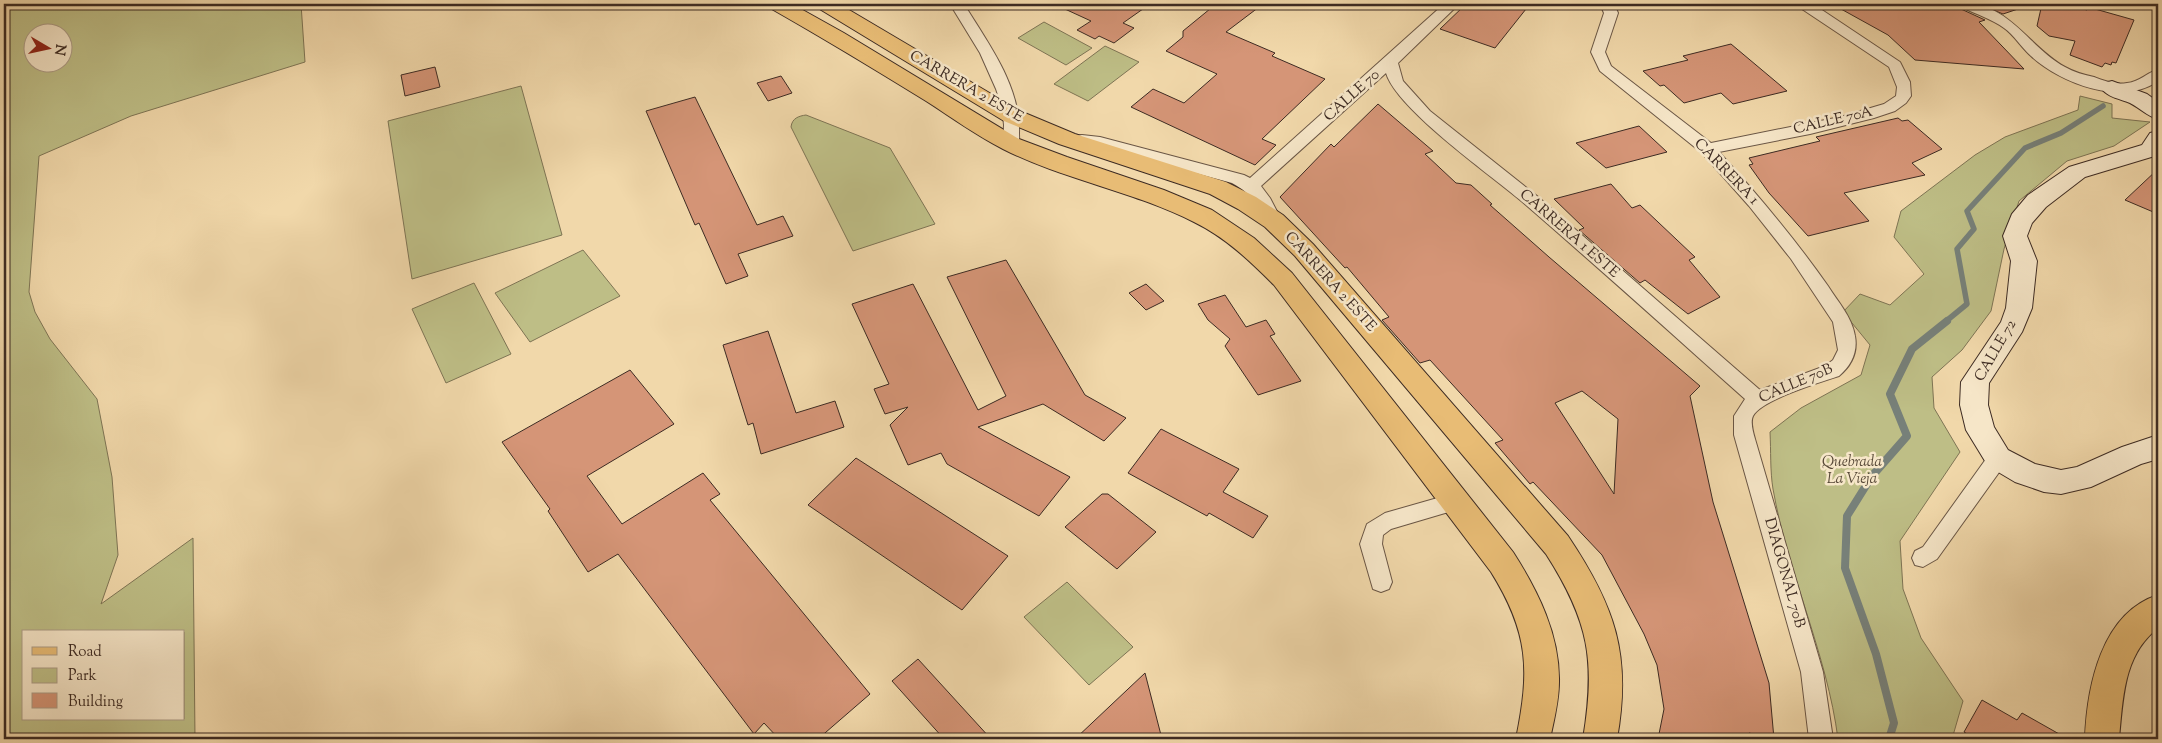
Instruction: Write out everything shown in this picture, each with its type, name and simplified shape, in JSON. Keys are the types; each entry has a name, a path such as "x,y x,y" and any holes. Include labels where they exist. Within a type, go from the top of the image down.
{"main road":[{"name":"CARRERA 2 ESTE","path":"776,4 837,37 1010,144 1040,157 1203,216 1246,244 1283,279 1502,562 1518,586 1528,608 1537,638 1542,674 1533,739"},
{"name":"CARRERA 2 ESTE","path":"825,4 1012,116 1067,139 1218,188 1247,203 1274,221 1304,250 1349,301 1557,545 1577,576 1595,616 1606,664 1606,691 1600,739"},
{"path":"2102,739 2108,677 2118,651 2135,629 2158,609"}],"street":[{"path":"957,4 993,66 1012,116 1010,144"},
{"name":"CALLE 70","path":"1251,186 1452,4"},
{"name":"CARRERA 1","path":"1607,4 1611,13 1598,52 1605,68 1708,149 1766,215 1830,301 1842,321 1846,335 1847,350 1844,359"},
{"name":"CALLE 70A","path":"1708,149 1860,117 1888,108 1901,100 1904,93 1902,80 1895,65 1804,4"},
{"path":"1967,4 2009,25 2036,53 2059,70 2139,99 2158,112"},
{"name":"CARRERA 1 ESTE","path":"1390,62 1396,82 1425,114 1531,200 1752,404"},
{"path":"2112,88 2138,86 2158,74"},
{"name":"CALLE 72","path":"1998,458 1980,430 1974,405 1975,382 2013,325 2019,308 2024,261 2015,236 2022,220 2037,201 2077,172 2150,150 2158,138"},
{"path":"1067,139 1100,142 1223,174 1251,186 1263,197 1274,221"},
{"name":"CALLE 70B","path":"1752,404 1832,370 1844,359"},
{"name":"DIAGONAL 70B","path":"1752,404 1743,415 1743,431 1812,672 1821,739"},
{"path":"1923,558 1930,553 1998,458 2025,473 2061,482 2081,478 2158,447"},
{"path":"1380,582 1371,544 1374,530 1386,522 1455,502"}],"green space":[{"path":"4,4 301,4 305,62 131,116 39,156 29,292 35,312 50,339 97,399 112,477 118,555 101,604 193,538 195,739 4,739"},
{"path":"1044,22 1092,48 1066,65 1018,38"},
{"path":"1105,46 1139,62 1088,101 1054,84"},
{"path":"521,86 562,235 412,279 388,121"},
{"name":"Quebrada La Vieja","path":"2080,96 2112,104 2112,118 2150,122 2114,146 2067,161 2019,201 2004,249 1991,311 1962,350 1932,377 1934,408 1960,452 1900,541 1903,589 1921,638 1963,701 1952,739 1838,739 1833,707 1817,645 1780,521 1772,482 1770,432 1801,408 1861,375 1870,345 1843,312 1860,294 1890,305 1924,274 1894,237 1901,211 1975,155 2005,137 2078,110"},
{"path":"806,115 890,148 935,224 853,251 791,127 794,120"},
{"path":"583,250 620,296 530,342 495,293"},
{"path":"474,283 511,354 446,383 412,309"},
{"path":"1067,582 1133,647 1089,685 1024,617"}],"building":[{"path":"1054,4 1150,4 1123,23 1134,28 1114,43 1099,36 1095,39 1077,30 1091,21"},
{"path":"1216,4 1263,4 1226,32 1275,53 1272,56 1325,79 1262,139 1276,145 1255,165 1131,107 1153,89 1184,103 1217,74 1166,51 1183,37 1183,31"},
{"path":"1466,4 1530,4 1495,48 1440,29"},
{"path":"1832,4 1958,4 1961,9 1985,20 1979,22 2024,69 1915,60 1888,35"},
{"path":"1979,4 2023,4 2024,7 2003,14"},
{"path":"2042,4 2064,4 2087,10 2088,7 2134,20 2116,63 2112,62 2111,65 2105,63 2102,67 2070,55 2075,41 2049,36 2037,26"},
{"path":"1731,44 1787,91 1733,104 1721,93 1684,103 1664,85 1660,86 1643,71 1688,60 1683,56"},
{"path":"435,67 440,87 405,96 401,75"},
{"path":"781,76 792,93 768,101 757,83"},
{"path":"695,97 757,225 783,216 793,236 738,254 748,276 726,284 699,223 695,225 646,111"},
{"path":"1378,104 1433,151 1425,154 1456,183 1471,185 1492,204 1490,205 1549,257 1700,386 1690,396 1713,502 1769,683 1774,739 1749,733 1750,739 1658,739 1664,709 1657,665 1644,634 1602,555 1533,482 1530,484 1495,443 1503,440 1430,360 1420,363 1382,320 1389,317 1347,267 1345,268 1280,197 1331,144 1334,147","holes":["1582,391 1618,419 1614,494 1555,403"]},
{"path":"1898,118 1902,121 1908,120 1942,149 1912,163 1925,175 1844,193 1869,221 1808,236 1769,193 1749,165 1753,164 1749,158 1820,141 1816,137"},
{"path":"1639,126 1667,152 1606,168 1576,143"},
{"path":"2158,169 2158,214 2125,200"},
{"path":"1611,184 1632,208 1640,205 1695,257 1689,260 1720,297 1688,314 1645,280 1640,283 1579,230 1584,228 1554,199"},
{"path":"1006,260 1085,395 1126,418 1104,441 1043,404 978,427 1070,477 1039,516 947,464 941,453 908,465 890,425 908,407 885,414 874,389 889,384 852,304 913,284 978,410 1006,396 947,277"},
{"path":"1146,284 1164,301 1146,310 1129,293"},
{"path":"1225,295 1246,327 1266,320 1275,334 1270,336 1301,381 1258,395 1225,346 1230,339 1208,320 1198,304"},
{"path":"768,331 796,413 835,401 844,427 761,454 753,423 748,425 723,345"},
{"path":"630,370 674,424 587,476 622,524 703,473 720,494 710,500 870,694 818,739 779,739 764,723 754,734 618,554 588,572 548,511 550,509 502,442"},
{"path":"1161,429 1239,469 1223,492 1268,516 1253,538 1209,513 1207,516 1128,473"},
{"path":"856,458 1008,556 962,610 808,505"},
{"path":"1102,494 1108,494 1156,532 1117,569 1065,527"},
{"path":"918,659 991,739 944,739 892,681"},
{"path":"1145,673 1162,739 1075,739"},
{"path":"1982,700 2017,720 2022,713 2068,739 1976,739 1964,732"}],"waterway":[{"name":"Quebrada La Vieja","path":"1945,322 1967,304 1957,249 1974,229 1967,211 2025,148 2061,133 2103,106"},
{"name":"Quebrada La Vieja","path":"1889,739 1894,723 1876,654 1845,568 1847,516 1872,476 1907,436 1890,394 1912,349 1947,321"}]}
